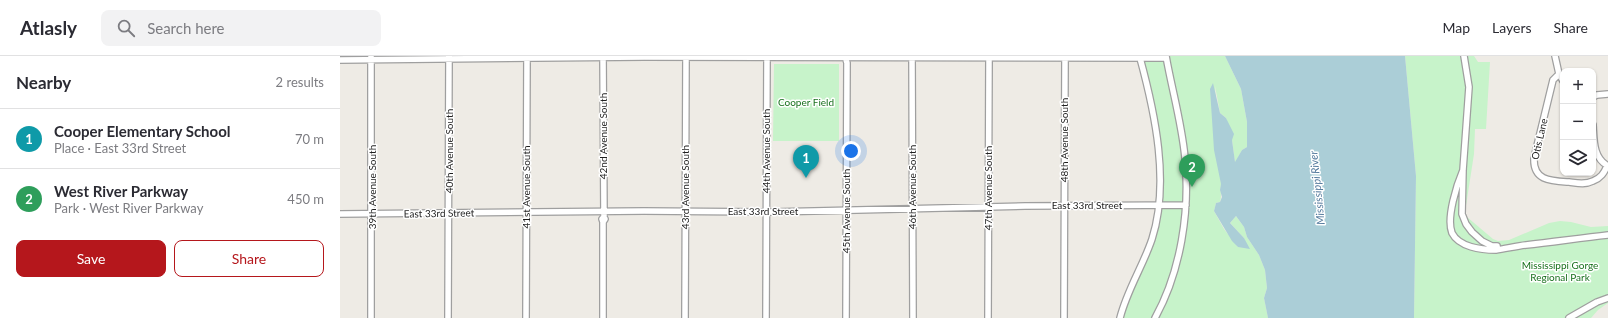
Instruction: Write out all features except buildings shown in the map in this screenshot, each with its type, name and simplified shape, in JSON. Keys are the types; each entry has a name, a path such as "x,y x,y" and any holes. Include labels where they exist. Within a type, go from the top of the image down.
{"street":[{"path":"340,60 371,58 686,56 989,58 1166,57 1185,158 1186,205 1176,265 1155,318"},
{"name":"43rd Avenue South","path":"685,318 686,56"},
{"name":"44th Avenue South","path":"766,318 767,56"},
{"path":"1464,56 1469,87 1463,170 1462,214 1466,224 1482,241 1492,246 1509,247"},
{"path":"1555,56 1559,74"},
{"name":"41st Avenue South","path":"526,318 527,57"},
{"name":"42nd Avenue South","path":"603,57 603,318"},
{"name":"45th Avenue South","path":"845,57 846,318"},
{"name":"46th Avenue South","path":"912,57 913,318"},
{"name":"39th Avenue South","path":"371,58 371,318"},
{"name":"40th Avenue South","path":"448,318 449,58"},
{"name":"47th Avenue South","path":"988,318 989,58"},
{"name":"48th Avenue South","path":"1064,318 1065,58"},
{"path":"1120,318 1128,292 1152,238 1159,205 1159,156 1153,113 1140,58"},
{"name":"Otis Lane","path":"1559,74 1553,80 1534,158 1535,168 1540,176 1546,179 1585,184 1602,176 1608,166"},
{"path":"1596,96 1608,94"},
{"path":"1595,140 1597,153 1602,163 1608,166"},
{"path":"1463,170 1450,219 1452,233 1465,245 1496,250 1509,247 1608,235"},
{"name":"East 33rd Street","path":"340,214 526,212 604,217 685,211 766,212 913,208 1186,205"},
{"path":"1569,318 1597,302 1608,298"}],"green space":[{"path":"1148,56 1225,56 1241,89 1247,122 1247,147 1242,150 1235,163 1232,140 1226,118 1220,113 1215,86 1221,196 1220,202 1216,203 1214,211 1224,229 1238,247 1246,247 1244,238 1230,223 1236,216 1244,227 1247,237 1259,255 1265,270 1267,288 1264,298 1268,318 1123,318 1131,295 1153,246 1160,217 1163,195 1162,150 1159,127 1143,61"},
{"name":"Mississippi Gorge Regional Park","path":"1405,56 1474,56 1478,62 1490,62 1486,129 1475,129 1474,154 1465,212 1467,217 1493,239 1498,241 1509,240 1549,223 1560,221 1591,227 1608,226 1608,303 1598,310 1591,318 1414,318 1416,176"},
{"name":"Cooper Field","path":"774,64 839,64 839,141 773,141"}],"water":[{"name":"Mississippi River","path":"1225,56 1405,56 1416,176 1414,318 1268,318 1264,298 1267,288 1265,270 1259,255 1247,237 1244,227 1236,216 1230,223 1244,238 1250,249 1238,247 1232,241 1214,211 1216,203 1220,202 1222,197 1214,150 1210,89 1213,83 1220,113 1226,118 1234,134 1232,140 1235,162 1242,150 1247,147 1247,122 1241,89"}],"place":[{"name":"Cooper Elementary School","path":"806,178"},
{"name":"West River Parkway","path":"1192,187"}]}
